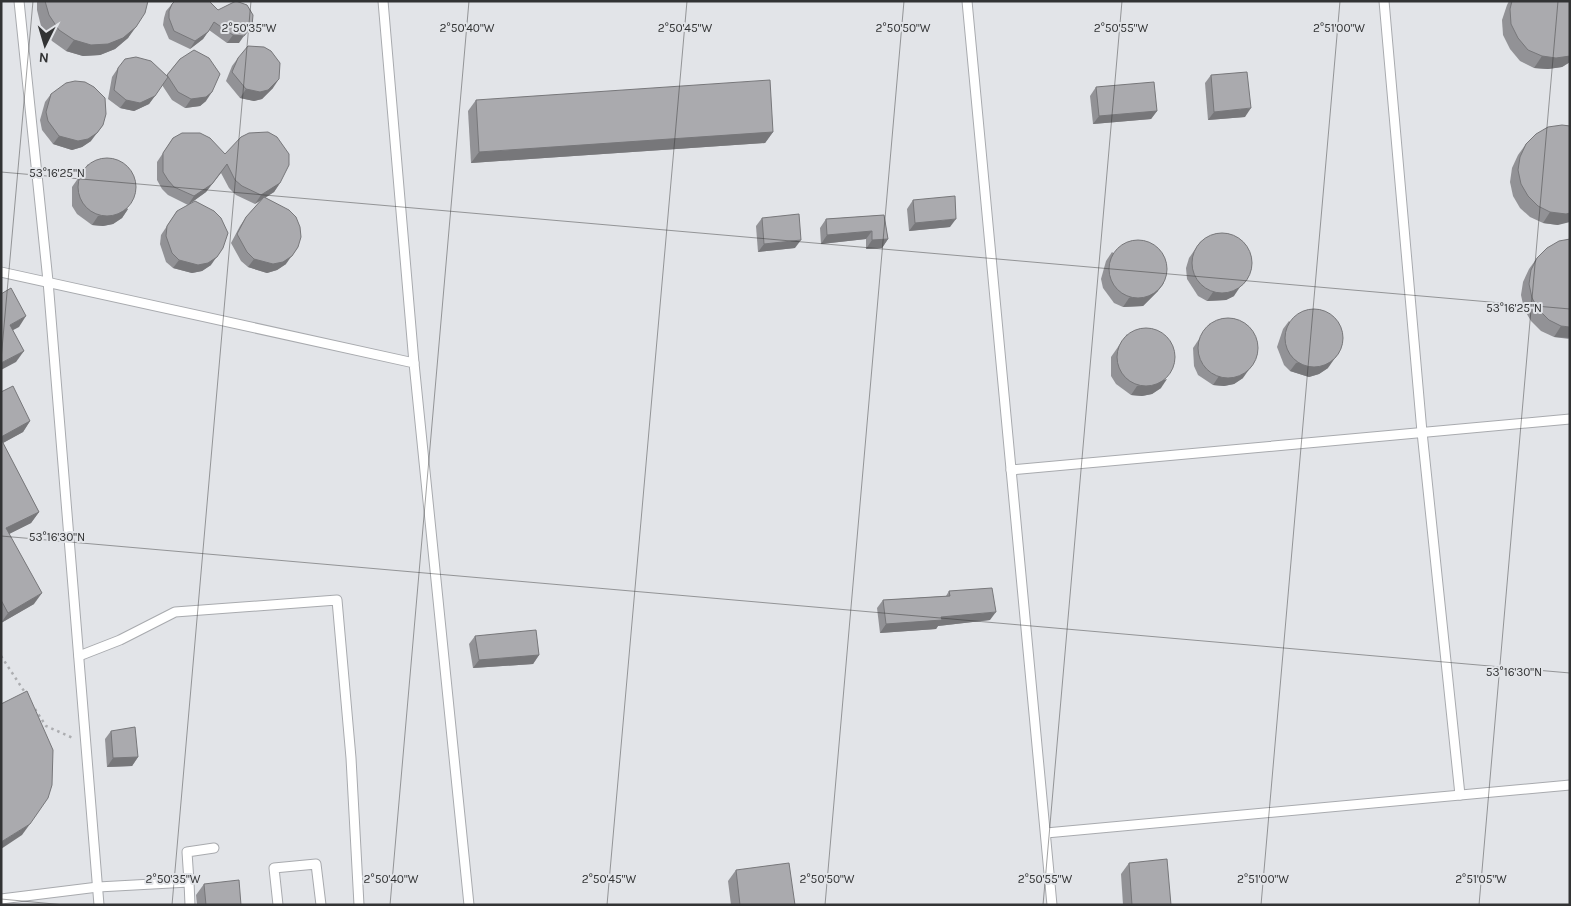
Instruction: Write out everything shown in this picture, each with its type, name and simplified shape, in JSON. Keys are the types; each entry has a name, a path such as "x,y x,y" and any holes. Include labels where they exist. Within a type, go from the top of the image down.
{"lane":[{"path":"19,1 48,281 100,905"},
{"path":"383,1 414,363 470,905"},
{"path":"967,1 1052,905"},
{"path":"1384,1 1422,432 1460,795"},
{"path":"1,272 414,363"},
{"path":"1011,470 1570,418"},
{"path":"79,656 120,640 175,612 337,600 350,758 358,905"},
{"path":"1046,834 1570,785"},
{"path":"190,905 187,852 214,848"},
{"path":"278,905 274,868 316,864 322,905"},
{"path":"1,899 98,887 189,882"}],"path":[{"path":"1,656 26,695"},
{"path":"31,702 46,726 86,744"}],"building":[{"path":"45,1 148,1 145,13 136,27 123,38 108,44 91,45 74,40 59,30 49,15"},
{"path":"175,1 209,1 218,10 236,1 247,5 253,15 252,26 244,36 233,35 214,22 208,32 195,41 174,31 169,18 169,11"},
{"path":"1512,1 1570,1 1570,56 1556,58 1542,56 1528,50 1518,38 1511,24 1510,9"},
{"path":"248,46 264,47 271,51 280,63 279,79 268,90 260,92 246,89 232,72 238,58"},
{"path":"194,50 209,58 220,74 212,92 206,97 191,99 178,92 167,75 180,59"},
{"path":"136,57 151,61 168,77 155,96 140,103 126,100 114,90 118,68 125,59"},
{"path":"1247,72 1251,108 1214,112 1211,75"},
{"path":"770,80 773,132 479,152 476,100"},
{"path":"75,81 85,82 94,87 105,98 106,114 103,125 97,133 88,139 78,141 59,136 48,121 46,112 51,94 66,83"},
{"path":"1154,82 1157,111 1099,116 1096,87"},
{"path":"1570,126 1570,213 1566,214 1550,212 1538,206 1528,196 1521,184 1518,170 1520,157 1526,144 1536,134 1548,127"},
{"path":"268,132 277,137 289,154 289,165 280,183 261,195 242,186 235,180 227,164 212,184 194,196 174,187 163,172 163,153 173,138 182,133 200,133 210,138 225,154 241,137 249,133"},
{"path":"101,158 113,158 123,162 132,171 136,193 128,208 113,216 101,216 91,212 82,203 78,193 78,181 82,171 91,162"},
{"path":"955,196 956,219 915,223 913,200"},
{"path":"264,197 289,210 296,217 300,227 301,237 298,247 292,256 283,262 273,264 254,259 247,252 237,234 246,217"},
{"path":"195,201 214,211 221,218 228,233 223,248 217,257 208,263 198,265 179,260 172,253 166,236 167,226 177,211"},
{"path":"799,214 801,240 764,244 762,218"},
{"path":"884,215 888,239 872,240 872,231 827,235 826,219"},
{"path":"1222,233 1238,238 1243,242 1247,247 1252,263 1247,279 1243,284 1238,288 1222,293 1206,288 1201,284 1197,279 1192,263 1197,247 1201,242 1206,238"},
{"path":"1570,239 1570,327 1561,326 1549,320 1539,310 1532,298 1529,284 1531,270 1537,258 1547,248 1559,241"},
{"path":"1132,240 1144,240 1159,248 1167,263 1167,275 1159,290 1144,298 1132,298 1117,290 1109,275 1109,263 1117,248"},
{"path":"11,288 26,316 10,325 24,351 1,363 1,294"},
{"path":"1308,309 1320,309 1330,313 1339,322 1343,344 1335,359 1320,367 1308,367 1298,363 1289,354 1285,344 1285,332 1289,322 1298,313"},
{"path":"1228,318 1244,323 1249,327 1253,332 1258,348 1253,364 1249,369 1244,373 1228,378 1212,373 1207,369 1203,364 1198,348 1203,332 1207,327 1212,323"},
{"path":"1140,328 1152,328 1162,332 1171,341 1175,363 1167,378 1152,386 1140,386 1130,382 1121,373 1117,363 1117,351 1121,341 1130,332"},
{"path":"13,386 30,421 1,437 1,392"},
{"path":"1,439 39,512 6,528 42,593 8,613 1,600"},
{"path":"992,588 996,612 941,617 942,620 886,624 883,600 950,596 949,591"},
{"path":"536,630 539,655 479,660 475,636"},
{"path":"27,691 53,750 52,785 48,798 30,824 1,842 1,704"},
{"path":"135,727 138,757 113,758 111,731"},
{"path":"1167,859 1171,905 1132,905 1129,863"},
{"path":"789,863 795,905 740,905 736,870"},
{"path":"239,880 241,905 206,905 204,884"}]}
